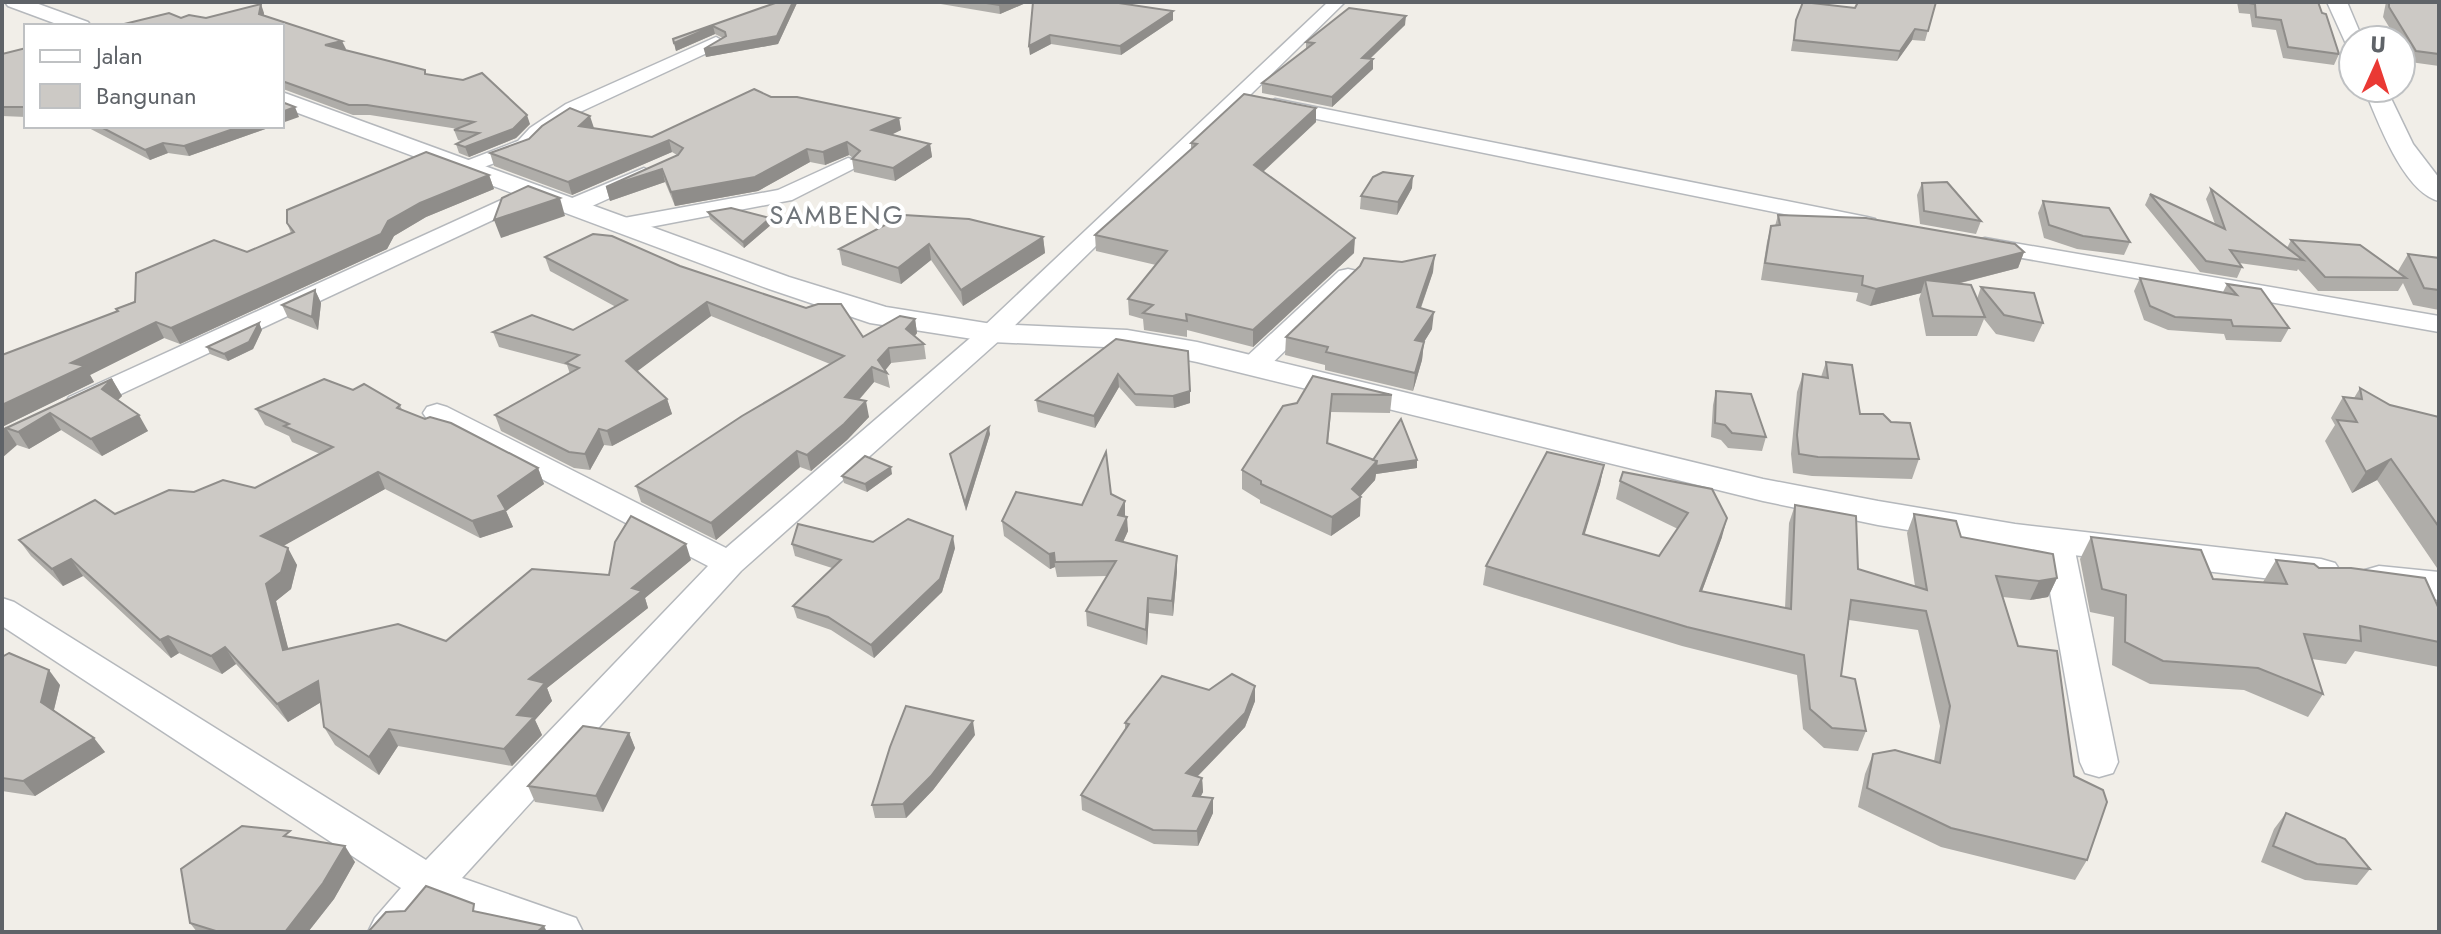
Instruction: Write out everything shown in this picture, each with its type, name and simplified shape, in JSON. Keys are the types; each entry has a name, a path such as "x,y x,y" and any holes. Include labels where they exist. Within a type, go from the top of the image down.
{"street":[{"path":"15,2 76,24"},
{"path":"390,932 430,884 729,563 992,333 1337,2"},
{"path":"2337,2 2346,24"},
{"path":"468,167 525,145 537,132 573,108 716,42"},
{"path":"1238,97 1888,228"},
{"path":"284,100 840,304 935,326 992,333 1127,339 1253,366 1763,490 1878,513 2057,541 2439,586"},
{"path":"2382,104 2398,143 2415,171 2439,193"},
{"path":"624,225 784,195 848,164"},
{"path":"573,206 659,168"},
{"path":"60,412 534,192"},
{"path":"1966,242 2439,324"},
{"path":"1253,366 1348,276"},
{"path":"437,413 729,563"},
{"path":"2057,541 2099,762"},
{"path":"2,610 430,884 561,932"}],"building":[{"path":"778,2 793,2 777,36 704,49 726,36 725,32 713,26 674,43 673,39"},
{"path":"1033,2 1112,2 1173,11 1120,46 1050,35 1029,46"},
{"path":"1803,2 1855,8 1858,2 1936,2 1928,31 1915,29 1900,51 1794,40 1796,20"},
{"path":"2243,2 2318,2 2322,13 2326,14 2337,54 2288,47 2281,20 2256,17 2255,4"},
{"path":"2389,2 2439,2 2439,54 2417,51 2417,24 2399,24"},
{"path":"261,4 259,14 342,41 325,45 425,70 425,74 463,80 482,73 527,115 513,129 465,147 456,144 479,133 454,130 474,122 367,105 349,105 284,82 284,24 124,24 169,13 181,18 189,15 206,18"},
{"path":"1349,8 1406,16 1362,58 1373,59 1332,97 1262,83 1314,43 1306,42"},
{"path":"24,48 24,107 2,107 2,54"},
{"path":"754,89 771,97 797,97 899,118 872,130 930,144 893,168 852,159 860,151 847,142 823,152 807,149 755,177 671,192 662,169 606,187 678,155 683,148 669,140 568,182 490,153 529,139 542,126 570,108 590,116 579,126 652,137"},
{"path":"1244,94 1316,108 1254,165 1355,238 1253,330 1186,314 1187,321 1143,313 1153,305 1128,299 1167,251 1095,235 1197,144 1191,143"},
{"path":"284,103 295,107 284,111"},
{"path":"103,128 236,128 184,146 163,143 145,150"},
{"path":"426,152 489,175 420,203 388,221 381,234 171,328 156,322 71,363 85,366 2,405 2,355 135,302 136,273 214,240 247,252 294,232 287,223 287,210"},
{"path":"1383,172 1413,176 1398,202 1361,196 1373,177"},
{"path":"1947,182 1981,221 1924,211 1922,183"},
{"path":"528,186 560,198 494,220 502,198"},
{"path":"2211,189 2303,260 2230,250 2242,267 2206,261 2150,194 2225,229"},
{"path":"2043,201 2109,208 2130,242 2083,236 2049,225"},
{"path":"731,208 770,218 743,242 708,212"},
{"path":"904,215 969,219 1043,237 961,290 929,244 898,268 839,249"},
{"path":"1778,215 1866,218 2015,244 2024,252 1876,289 1862,285 1863,276 1765,263 1771,226 1780,225"},
{"path":"593,234 612,236 680,266 806,308 818,304 841,304 863,337 900,316 915,319 906,329 924,344 889,348 878,360 887,373 872,367 845,397 866,401 844,424 807,455 797,451 711,523 636,486 742,416 844,356 707,302 626,361 667,399 607,431 599,429 585,454 569,452 495,415 579,368 566,363 579,355 493,332 532,315 573,330 627,300 545,257"},
{"path":"2291,240 2360,245 2406,278 2325,277"},
{"path":"2408,254 2439,258 2439,290 2424,288"},
{"path":"1435,255 1417,307 1434,312 1415,340 1424,342 1415,373 1326,352 1328,347 1286,337 1360,266 1364,258 1402,262"},
{"path":"2140,278 2237,295 2227,284 2261,289 2289,328 2233,326 2231,320 2175,317 2150,306"},
{"path":"1925,280 1971,285 1985,317 1933,316"},
{"path":"1981,287 2034,293 2043,323 2004,315"},
{"path":"315,290 312,317 282,305"},
{"path":"259,323 249,342 224,354 207,347"},
{"path":"1116,339 1188,351 1190,391 1173,396 1135,394 1118,374 1094,416 1036,400"},
{"path":"1826,362 1852,365 1860,414 1883,414 1891,422 1910,423 1919,459 1799,454 1797,435 1803,374 1828,378"},
{"path":"1313,376 1392,395 1332,394 1327,443 1377,461 1352,489 1361,497 1332,517 1261,484 1261,481 1242,470 1283,406 1297,403"},
{"path":"112,379 102,389 139,415 91,439 50,413 18,432 6,428"},
{"path":"324,379 353,390 364,384 400,405 397,408 425,419 430,417 451,423 538,468 498,496 506,510 472,521 378,472 261,536 288,548 281,572 266,584 283,650 398,624 446,641 532,569 609,575 615,542 631,516 686,544 632,588 642,591 529,679 545,683 517,715 534,717 504,749 389,729 369,757 324,727 318,681 277,704 225,647 211,656 168,636 160,640 71,559 52,569 19,540 95,500 115,514 169,490 194,492 223,480 255,488 333,447 284,426 289,424 256,409"},
{"path":"2360,388 2390,405 2439,417 2439,527 2391,459 2366,472 2337,420 2357,422 2343,397 2362,399"},
{"path":"1716,391 1751,394 1766,437 1732,433 1725,425 1715,423"},
{"path":"1401,419 1417,460 1376,466 1377,461 1373,460"},
{"path":"989,427 965,503 950,454"},
{"path":"1106,452 1111,494 1125,501 1118,515 1127,517 1116,540 1177,556 1172,601 1148,598 1146,630 1086,611 1116,561 1055,562 1054,553 1049,554 1002,521 1016,492 1082,505"},
{"path":"1547,452 1604,465 1583,534 1659,556 1688,513 1620,481 1623,472 1712,489 1727,518 1700,591 1791,609 1795,505 1856,516 1858,569 1927,590 1914,514 1956,521 1961,537 2053,554 2057,578 2039,581 1996,576 2018,646 2057,651 2074,776 2103,790 2107,802 2087,860 1951,828 1867,788 1873,754 1895,750 1940,763 1950,706 1926,611 1851,600 1841,676 1855,679 1866,731 1832,728 1810,709 1804,655 1687,627 1486,566"},
{"path":"865,456 891,467 865,484 842,476"},
{"path":"908,519 953,536 940,579 871,645 828,617 793,606 841,560 792,544 798,524 873,542"},
{"path":"2091,537 2201,550 2213,579 2287,584 2276,560 2314,564 2319,568 2351,568 2425,578 2439,609 2439,642 2360,626 2361,641 2304,634 2323,694 2258,668 2163,661 2125,642 2126,595 2102,589"},
{"path":"9,653 49,670 41,702 94,738 23,781 2,778 2,657"},
{"path":"1232,674 1255,686 1245,713 1186,773 1202,778 1193,796 1213,798 1197,831 1153,830 1081,795 1129,724 1125,723 1162,676 1209,690"},
{"path":"906,706 973,721 931,776 903,804 872,805 890,747"},
{"path":"583,726 629,733 596,796 528,786"},
{"path":"2286,813 2345,839 2370,869 2317,864 2273,846"},
{"path":"242,826 290,831 284,836 345,846 323,883 285,932 219,932 190,923 181,869"},
{"path":"426,886 474,904 473,911 544,926 537,932 368,932 386,912 405,911"}],"district":[{"name":"SAMBENG","path":"837,215"}]}
